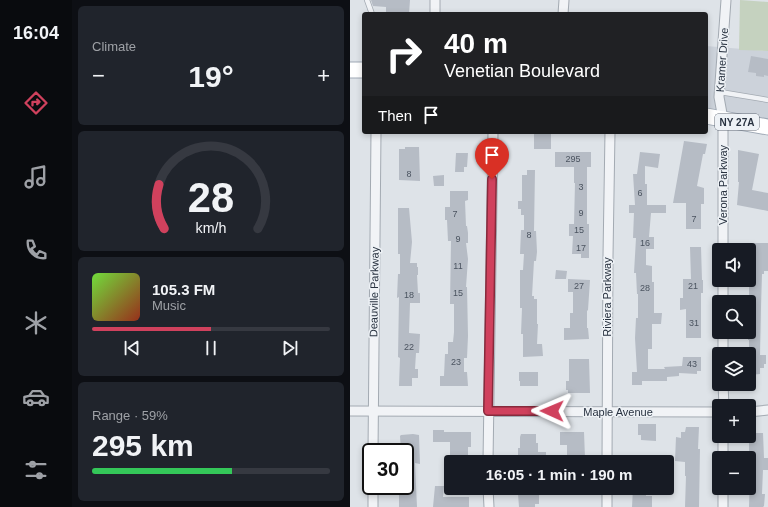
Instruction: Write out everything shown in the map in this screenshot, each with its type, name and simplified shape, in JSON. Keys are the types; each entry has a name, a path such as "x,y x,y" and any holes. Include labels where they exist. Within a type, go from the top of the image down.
{"main road":[{"path":"350,70 362,70"},
{"name":"NY 27A","path":"708,116 768,128"}],"street":[{"path":"435,0 435,12"},
{"path":"563,12 564,0"},
{"name":"Kramer Drive","path":"723,119 720,92 726,0"},
{"name":"Verona Parkway","path":"723,119 723,243"},
{"name":"Deauville Parkway","path":"373,443 376,134"},
{"path":"488,455 493,134"},
{"name":"Riviera Parkway","path":"607,455 610,134"},
{"path":"756,411 768,410"},
{"name":"Maple Avenue","path":"350,411 712,412"},
{"path":"373,495 373,507"},
{"path":"488,495 489,507"},
{"path":"607,495 607,507"},
{"path":"723,495 723,507"}],"lane":[{"path":"367,0 371,12"},
{"path":"720,92 768,100"}],"shaded area":[{"path":"708,46 768,51 768,119 708,108"}],"green space":[{"path":"740,0 768,2 768,51 739,50"}],"building":[{"path":"371,0 410,0 409,12 386,12 386,7 373,6"},
{"path":"751,56 768,59 768,76 756,76 756,73 748,72"},
{"path":"534,134 551,134 551,149 534,149"},
{"path":"684,141 707,144 705,154 703,154 697,186 704,188 704,204 701,204 701,229 686,229 686,203 673,203"},
{"path":"405,147 419,147 420,181 399,180 399,149 405,149"},
{"path":"738,150 759,154 752,190 768,193 768,211 737,205 739,182"},
{"path":"555,152 591,152 591,167 587,167 587,224 589,224 589,258 581,258 581,254 572,254 573,236 569,236 569,224 574,224 574,167 555,167"},
{"path":"640,152 660,154 658,168 645,166 647,205 666,205 666,213 651,213 649,237 654,237 654,249 646,249 646,265 652,266 652,282 654,282 654,313 662,313 661,324 652,324 652,349 648,349 648,369 665,369 664,367 682,366 683,357 701,357 701,371 697,371 697,374 679,373 679,376 667,377 667,381 642,381 642,385 632,385 632,372 637,372 635,338 636,318 638,318 638,294 636,273 634,273 636,238 633,238 634,213 629,213 629,205 635,205 633,174 637,174"},
{"path":"456,153 468,153 467,167 464,167 464,172 455,172"},
{"path":"527,170 535,170 534,231 536,231 537,252 536,261 534,261 532,296 534,296 534,299 537,299 537,344 542,344 543,356 523,357 523,334 521,334 522,308 520,308 520,270 523,270 524,254 520,254 521,230 524,230 524,215 521,215 521,209 518,209 518,201 522,201 522,175 527,175"},
{"path":"444,175 444,186 434,186 433,176"},
{"path":"450,191 468,191 468,200 465,201 466,226 468,233 468,243 466,243 468,259 466,287 468,336 467,358 464,358 464,372 467,372 468,386 440,386 440,376 444,376 445,354 448,354 448,342 453,342 454,332 454,304 450,304 451,241 448,241 447,220 445,220 445,207 450,207"},
{"path":"398,208 409,208 412,242 410,263 417,263 418,267 418,293 420,293 420,303 410,303 409,333 420,334 419,353 416,353 415,369 418,369 418,378 412,378 412,386 399,386 399,297 397,298 398,274 400,274 400,254 398,254"},
{"path":"756,243 768,243 768,271 764,271 764,274 762,274 760,355 766,355 766,364 764,364 764,368 760,368 760,374 756,374 756,347 749,347 748,340 756,339 756,295 749,295 749,287 756,287"},
{"path":"690,247 701,247 703,293 701,293 701,338 686,338 686,309 680,310 680,298 683,298 683,279 691,279"},
{"path":"556,270 567,271 566,279 555,279"},
{"path":"568,279 590,280 587,311 587,328 589,339 564,340 564,328 570,328 570,313 573,313 573,292 568,292"},
{"path":"569,359 589,359 590,393 568,393 568,390 566,390 566,381 569,381"},
{"path":"519,372 538,372 538,386 520,386"},
{"path":"638,424 656,424 656,441 641,440 641,435 638,435"},
{"path":"686,427 699,427 699,507 685,507 685,462 675,461 676,437 681,438 681,432 685,432"},
{"path":"433,430 444,430 444,432 471,432 471,447 468,447 468,455 450,455 450,442 433,442"},
{"path":"560,432 584,432 585,455 567,455 567,445 560,445"},
{"path":"756,433 763,433 764,458 768,458 768,470 763,470 762,494 765,494 763,507 749,507 749,495 756,495 756,451 749,451 749,443 756,443"},
{"path":"521,434 536,434 538,452 546,452 546,455 518,455 518,448 520,448"},
{"path":"401,435 419,435 420,464 415,463 417,507 399,507 399,495 414,495 414,443 400,443"},
{"path":"435,486 444,486 443,497 469,497 469,507 433,507"},
{"path":"518,495 539,495 539,504 535,504 535,507 519,507"},
{"path":"633,495 652,496 652,507 632,507"}],"route":[{"path":"492,179 488,411 552,411"}]}
